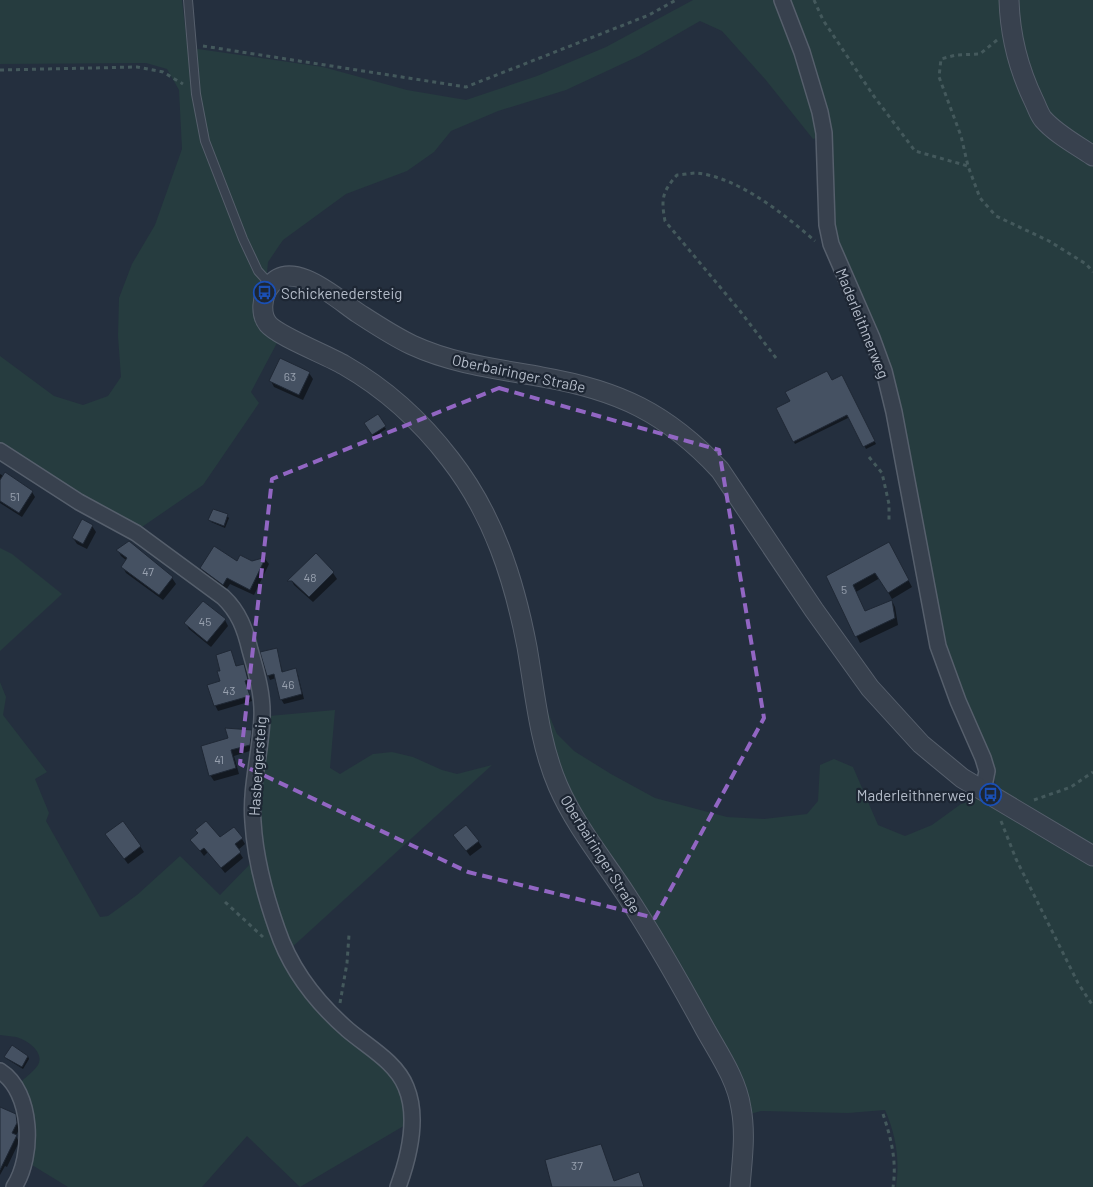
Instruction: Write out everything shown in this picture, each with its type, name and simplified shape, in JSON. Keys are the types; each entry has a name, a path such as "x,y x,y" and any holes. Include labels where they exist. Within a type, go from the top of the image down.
{"street":[{"name":"Maderleithnerweg","path":"782,0 802,52 820,112 825,140 827,225 835,252 884,371 894,412 938,646 987,771 985,780 980,788"},
{"path":"1009,0 1010,25 1017,57 1028,88 1043,118 1063,136 1093,156"},
{"name":"Oberbairinger Straße","path":"740,1187 743,1131 741,1107 735,1086 672,970 626,894 580,828 558,786 544,744 512,579 491,525 477,498 440,445 418,420 395,400 346,365 287,336 266,323 263,315 263,305 265,293 270,284 282,277 295,276 308,280 323,288 380,328 411,345 471,365 541,376 603,391 629,401 654,414 701,450 720,470 814,610 876,695 921,744 939,761 980,788 1093,856"},
{"name":"Hasbergersteig","path":"0,451 79,502 136,533 224,597 239,616 256,670 262,714 253,802 253,822 262,874 277,930 286,950 308,987 335,1018 394,1068 406,1086 412,1107 411,1137 409,1152 398,1187"},
{"path":"0,1070 9,1077 18,1089 27,1127 24,1165 14,1187"}],"lane":[{"path":"188,0 196,94 205,141 243,239 258,271 270,284"}],"path":[{"path":"192,44 466,88 649,15 676,0"},
{"path":"814,0 823,20 873,95 916,151 968,166"},
{"path":"999,38 980,54 956,55 941,59 938,77 961,136 968,166 980,198 996,216 1049,241 1086,264 1093,272"},
{"path":"0,70 137,67 163,72 181,82 196,94"},
{"path":"776,358 740,311 665,221 661,202 667,187 677,175 695,173 716,177 742,188 799,227 822,246 835,252"},
{"path":"869,457 882,473 889,504 889,522"},
{"path":"1093,772 1071,787 1005,804 998,810 1016,859 1078,983 1093,1006"},
{"path":"225,902 267,940"},
{"path":"335,1018 344,984 349,935"},
{"path":"883,1114 890,1136 894,1162 893,1187"}],"highlighted area":[{"path":"499,388 719,450 764,718 655,918 468,872 240,764 272,479"}],"green space":[{"path":"0,0 182,0 188,51 198,49 323,67 407,90 466,100 537,76 606,47 693,0 1093,0 1093,1187 896,1187 898,1167 896,1148 885,1110 848,1113 761,1111 750,1114 611,863 560,776 542,698 557,734 574,751 655,798 727,817 764,819 807,814 818,801 820,765 834,759 853,767 878,825 905,836 932,825 961,804 984,797 996,790 994,770 942,645 904,439 841,256 832,224 828,134 813,139 765,79 722,31 700,21 639,56 566,90 498,111 451,131 434,152 407,171 346,194 283,240 268,262 267,273 258,285 253,309 255,320 261,329 278,341 251,392 259,403 203,485 139,529 94,505 0,445 0,356 54,396 83,405 108,396 121,377 118,336 119,298 132,264 155,225 182,149 179,90 167,69 146,63 0,64"},
{"path":"0,548 12,554 62,594 0,651"},
{"path":"0,682 6,697 3,715 47,772 35,779 49,813 46,821 100,917 108,916 137,895 180,856 220,895 253,861 277,944 402,1087 407,1124 300,1187 247,1136 202,1187 68,1187 32,1165 28,1101 21,1082 32,1072 40,1060 34,1047 25,1041 16,1037 0,1035"},
{"path":"335,710 330,768 340,774 373,754 392,752 413,757 442,770 457,774 492,765 290,949 266,879 256,813 269,716"}],"building":[{"path":"280,358 310,372 299,395 269,381"},
{"path":"827,371 832,380 842,375 875,441 863,447 847,415 793,442 776,408 790,401 785,392"},
{"path":"378,414 386,426 372,435 364,423"},
{"path":"5,472 33,491 19,513 0,501 0,480"},
{"path":"213,509 228,514 224,526 208,520"},
{"path":"82,519 93,525 83,544 72,538"},
{"path":"129,541 173,577 159,595 121,567 127,558 116,550"},
{"path":"889,542 909,580 888,593 875,573 853,585 865,611 892,600 895,618 855,637 826,576"},
{"path":"214,546 237,561 240,555 252,561 266,557 250,590 227,578 223,585 200,568"},
{"path":"316,553 334,572 309,597 292,581 287,581"},
{"path":"203,601 226,619 207,642 184,623"},
{"path":"277,648 282,672 296,668 302,694 280,700 274,674 267,676 260,652"},
{"path":"231,650 236,666 244,664 248,680 245,681 250,696 214,706 207,685 220,681 217,671 220,671 216,655"},
{"path":"225,728 252,730 250,745 231,750 236,768 209,776 201,746 228,738"},
{"path":"123,821 141,846 124,859 105,834"},
{"path":"206,821 220,837 234,827 243,838 235,844 241,852 221,868 204,848 200,851 190,840 198,833 195,830"},
{"path":"466,825 479,841 466,851 453,835"},
{"path":"12,1045 28,1056 22,1067 4,1057"},
{"path":"0,1107 16,1114 17,1123 12,1133 17,1135 0,1170"},
{"path":"601,1144 614,1181 639,1172 644,1187 552,1187 545,1160"}],"place":[{"name":"Schickenedersteig","path":"265,293"},
{"name":"Maderleithnerweg","path":"990,795"}]}
